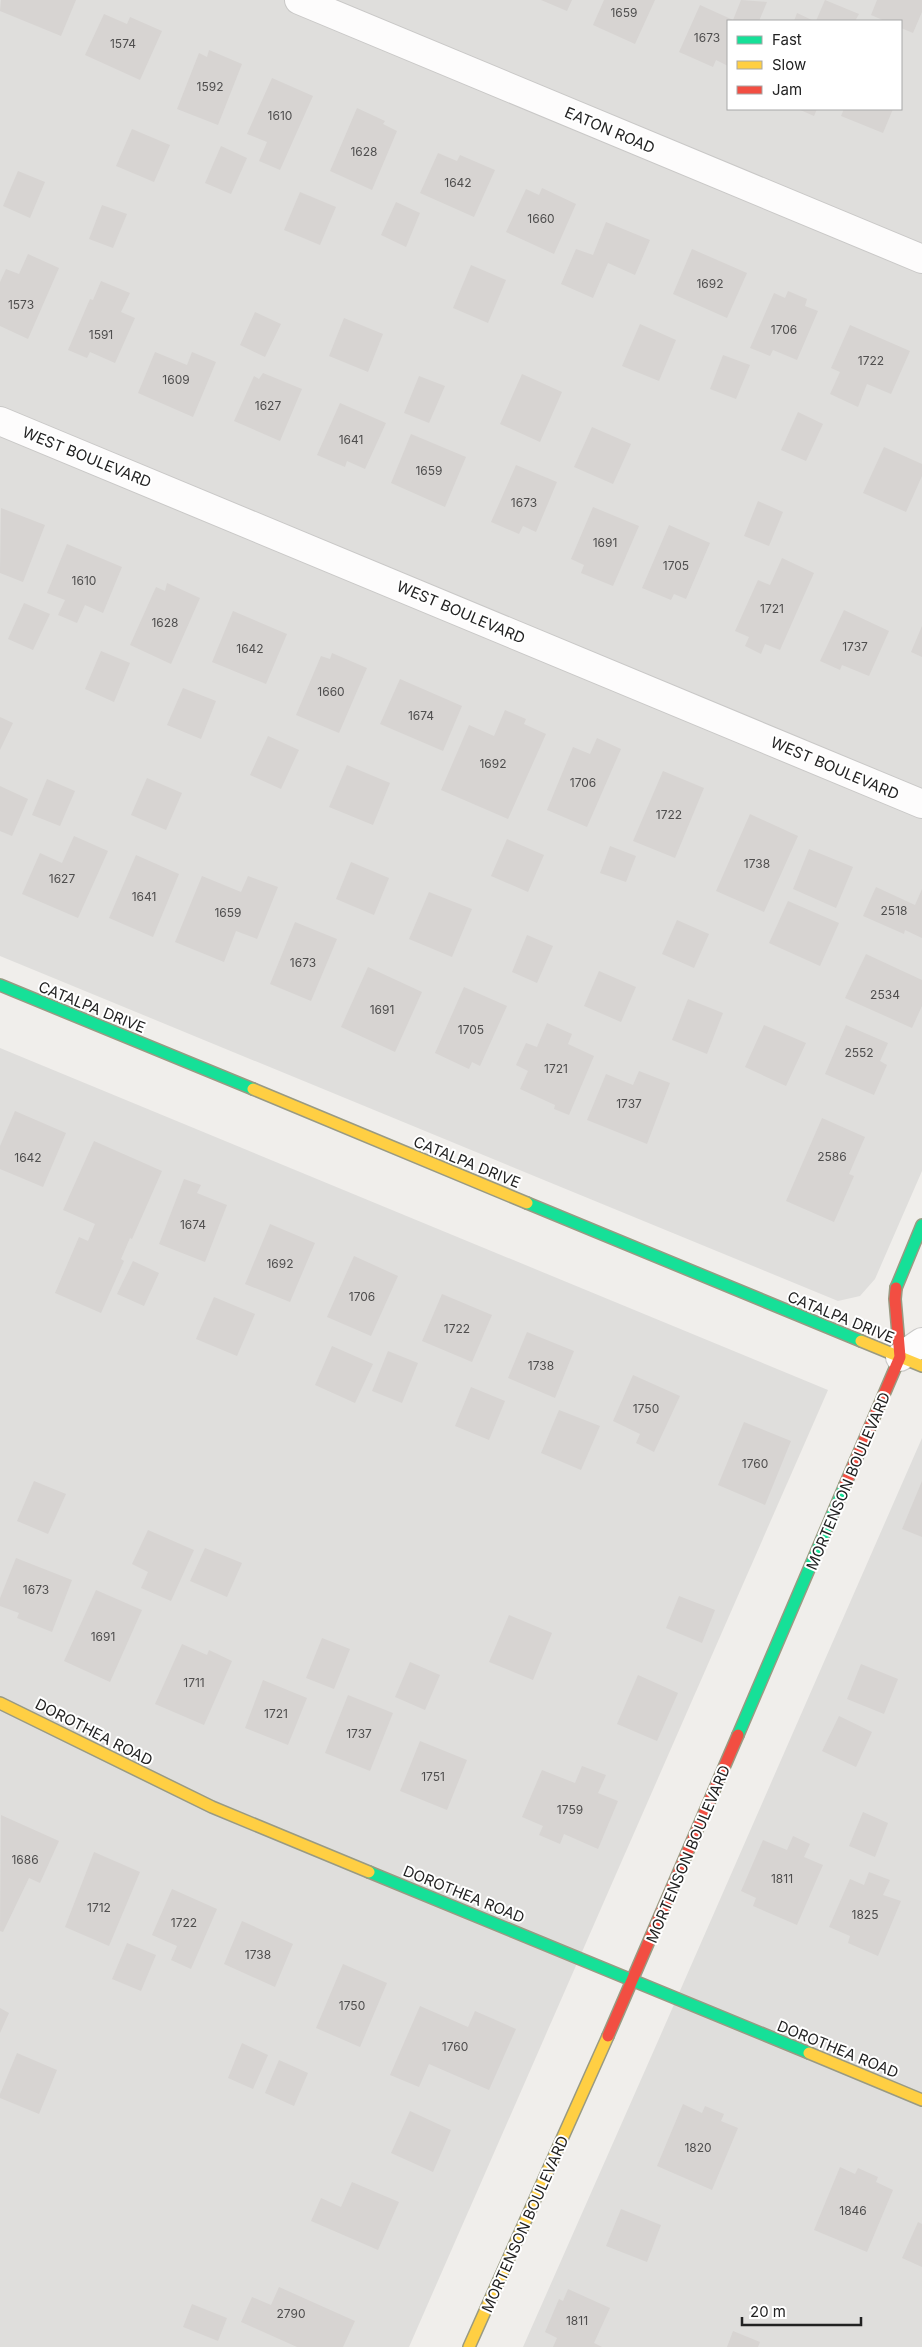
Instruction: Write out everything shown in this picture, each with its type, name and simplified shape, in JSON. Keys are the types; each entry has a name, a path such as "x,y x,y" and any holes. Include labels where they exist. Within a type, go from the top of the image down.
{"street":[{"name":"EATON ROAD","path":"299,0 922,259"},
{"name":"WEST BOULEVARD","path":"0,421 922,804"},
{"name":"CATALPA DRIVE","path":"0,985 915,1355"},
{"name":"MORTENSON BOULEVARD","path":"469,2347 915,1355 895,1299 897,1282 922,1225"},
{"name":"DOROTHEA ROAD","path":"0,1702 212,1807 922,2100"}],"shaded area":[{"path":"0,0 922,0 922,1171 875,1279 860,1296 838,1301 0,956"},
{"path":"0,1048 828,1390 409,2347 0,2347"},
{"path":"922,1438 922,2347 523,2347 658,2041"}],"building":[{"path":"1,0 76,0 61,36 0,11"},
{"path":"541,0 572,0 567,11"},
{"path":"604,0 655,0 635,44 593,25"},
{"path":"741,0 767,2 759,20 733,20"},
{"path":"825,0 859,14 856,20 816,20"},
{"path":"877,0 922,0 922,12 913,33 902,28 902,20 883,20 871,15"},
{"path":"700,5 733,20 727,20 727,66 716,60 713,67 679,52"},
{"path":"797,13 812,20 794,20"},
{"path":"104,14 127,24 130,17 162,31 140,80 85,55"},
{"path":"209,50 242,64 218,125 177,109 199,53 207,57"},
{"path":"272,78 313,96 280,170 259,161 267,142 247,134"},
{"path":"357,108 385,121 383,124 397,131 372,190 330,171"},
{"path":"800,110 817,110 814,116"},
{"path":"844,110 893,110 883,133 841,116"},
{"path":"132,129 170,145 154,182 116,166"},
{"path":"221,146 247,158 231,194 205,183"},
{"path":"438,153 457,161 460,155 495,170 474,217 420,193"},
{"path":"18,171 45,182 30,218 3,206"},
{"path":"542,188 576,204 554,254 506,232 526,189 539,195"},
{"path":"300,192 336,207 320,245 284,230"},
{"path":"396,202 420,213 406,247 381,235"},
{"path":"102,205 127,214 113,248 89,239"},
{"path":"606,222 650,240 635,275 608,263 593,298 561,284 576,249 593,255"},
{"path":"692,249 747,273 727,318 673,294"},
{"path":"28,254 59,268 28,339 0,326 0,282 6,269 19,274"},
{"path":"471,265 506,280 488,323 453,308"},
{"path":"101,281 130,293 121,312 135,318 115,363 90,352 87,358 68,350 90,299 93,300"},
{"path":"788,291 807,299 805,306 818,311 797,360 773,350 770,356 750,348 774,293 785,298"},
{"path":"255,312 281,324 265,357 240,345"},
{"path":"344,318 383,334 368,372 329,356"},
{"path":"640,324 676,340 659,381 622,366"},
{"path":"850,325 910,351 891,394 867,384 858,407 830,394 840,372 831,368"},
{"path":"155,352 187,365 192,352 216,362 193,417 138,393"},
{"path":"723,355 750,365 736,399 710,389"},
{"path":"263,373 302,389 280,441 234,421 254,376 259,379"},
{"path":"522,374 562,392 540,442 500,424"},
{"path":"419,376 445,386 429,423 404,413"},
{"path":"340,403 386,423 365,469 347,461 345,467 317,455"},
{"path":"798,412 823,424 806,461 781,450"},
{"path":"592,427 631,444 613,484 574,467"},
{"path":"411,434 466,457 445,507 391,483"},
{"path":"884,447 922,464 922,476 906,512 863,493"},
{"path":"516,465 557,482 536,532 523,526 519,534 491,522"},
{"path":"758,501 783,512 769,546 744,536"},
{"path":"593,507 639,526 613,586 581,573 584,565 571,559"},
{"path":"1,508 45,525 23,582 0,573"},
{"path":"669,525 710,543 686,599 674,594 671,600 642,588"},
{"path":"67,544 122,567 103,613 85,605 77,623 58,615 65,600 47,593"},
{"path":"782,558 814,573 780,650 765,644 761,654 745,646 749,637 735,631 758,580 770,585"},
{"path":"167,583 200,598 171,664 130,645 156,587 165,591"},
{"path":"24,603 50,614 33,650 8,639"},
{"path":"844,610 889,631 869,676 842,665 840,670 820,661"},
{"path":"233,611 287,634 266,684 212,662"},
{"path":"922,626 922,657 911,652"},
{"path":"101,651 130,663 114,702 85,689"},
{"path":"332,653 367,668 339,733 296,715 321,656 330,659"},
{"path":"400,679 462,706 443,751 380,724"},
{"path":"183,688 216,701 201,739 167,725"},
{"path":"505,710 526,719 524,724 546,734 508,819 441,790 469,725 494,736"},
{"path":"0,717 13,723 0,750"},
{"path":"268,736 299,750 281,789 250,775"},
{"path":"597,738 621,749 587,827 547,810 573,747 590,754"},
{"path":"347,765 390,783 373,825 329,807"},
{"path":"663,771 704,788 675,858 633,841"},
{"path":"147,778 182,793 166,830 131,815"},
{"path":"47,779 75,791 60,826 32,815"},
{"path":"0,786 28,799 12,836 0,831"},
{"path":"750,814 798,836 764,912 716,891"},
{"path":"74,836 108,851 78,918 22,894 40,853 62,863"},
{"path":"507,839 544,855 528,892 491,876"},
{"path":"610,846 636,856 626,882 600,873"},
{"path":"809,849 853,867 836,908 793,889"},
{"path":"136,855 179,874 153,937 109,918"},
{"path":"351,862 389,878 374,915 336,899"},
{"path":"202,876 241,892 248,876 278,887 257,939 236,931 224,962 175,942"},
{"path":"876,887 915,905 922,889 922,938 905,930 904,934 863,916"},
{"path":"429,892 472,909 452,957 409,939"},
{"path":"788,901 839,923 820,966 769,943"},
{"path":"677,920 709,934 694,968 662,954"},
{"path":"295,922 337,939 311,1001 270,984"},
{"path":"527,935 553,946 537,983 512,972"},
{"path":"866,954 922,980 922,1006 912,1028 845,998"},
{"path":"368,967 422,992 395,1052 341,1027"},
{"path":"599,971 636,987 621,1022 584,1006"},
{"path":"464,987 507,1006 480,1066 472,1062 469,1069 435,1053"},
{"path":"688,999 723,1013 707,1054 672,1040"},
{"path":"547,1023 572,1034 568,1044 594,1056 569,1115 554,1109 555,1105 520,1089 528,1071 516,1065 526,1043 537,1047"},
{"path":"764,1025 806,1043 786,1086 745,1067"},
{"path":"846,1025 888,1043 880,1061 887,1065 874,1095 825,1074"},
{"path":"639,1071 670,1083 647,1144 587,1120 606,1074 633,1085"},
{"path":"15,1111 66,1133 43,1187 0,1169 0,1146"},
{"path":"822,1118 865,1137 849,1174 854,1176 834,1222 786,1201"},
{"path":"94,1141 162,1171 132,1239 130,1238 121,1259 124,1261 101,1313 55,1293 79,1237 88,1241 95,1224 63,1210"},
{"path":"184,1179 201,1185 197,1193 227,1205 205,1262 159,1244"},
{"path":"270,1224 315,1243 290,1302 245,1284"},
{"path":"354,1256 398,1276 371,1336 327,1317"},
{"path":"133,1261 159,1273 144,1306 117,1294"},
{"path":"442,1294 492,1315 472,1362 422,1341"},
{"path":"214,1297 255,1314 237,1356 196,1339"},
{"path":"527,1332 574,1351 555,1398 508,1378"},
{"path":"332,1346 373,1364 355,1403 315,1385"},
{"path":"388,1351 418,1363 402,1403 372,1391"},
{"path":"633,1375 680,1396 654,1452 636,1443 640,1434 613,1421"},
{"path":"471,1387 505,1401 489,1440 455,1426"},
{"path":"559,1410 600,1426 581,1470 541,1453"},
{"path":"744,1422 791,1441 765,1505 718,1485"},
{"path":"34,1481 66,1494 48,1534 17,1521"},
{"path":"922,1481 922,1537 902,1529"},
{"path":"148,1530 194,1550 171,1601 141,1588 148,1572 132,1564"},
{"path":"205,1548 242,1563 227,1597 190,1581"},
{"path":"16,1558 72,1580 52,1632 17,1618 19,1613 0,1606 0,1598"},
{"path":"96,1590 142,1610 110,1682 64,1661"},
{"path":"679,1596 715,1610 702,1643 666,1628"},
{"path":"509,1615 552,1633 533,1680 489,1662"},
{"path":"322,1638 350,1649 334,1689 306,1678"},
{"path":"182,1644 207,1655 209,1650 232,1661 204,1725 155,1704"},
{"path":"410,1662 440,1675 425,1710 395,1697"},
{"path":"861,1664 898,1679 884,1714 847,1699"},
{"path":"638,1675 678,1693 657,1741 617,1724"},
{"path":"263,1680 307,1698 288,1745 245,1728"},
{"path":"348,1695 393,1713 370,1771 325,1753"},
{"path":"839,1716 872,1732 856,1767 822,1751"},
{"path":"420,1741 467,1760 447,1810 400,1791"},
{"path":"582,1766 606,1775 598,1793 618,1801 598,1849 564,1834 560,1844 539,1835 543,1826 522,1817 542,1770 575,1783"},
{"path":"863,1812 888,1823 875,1857 849,1846"},
{"path":"1,1815 59,1841 40,1883 29,1878 3,1932 0,1931"},
{"path":"793,1836 810,1844 804,1857 823,1865 797,1925 753,1906 756,1898 741,1891 763,1840 787,1850"},
{"path":"94,1852 140,1872 109,1946 65,1927"},
{"path":"869,1872 890,1880 883,1895 901,1901 878,1956 848,1943 850,1936 829,1927 850,1879 864,1885"},
{"path":"172,1889 217,1909 191,1969 171,1960 177,1946 152,1935"},
{"path":"242,1921 293,1944 275,1987 224,1964"},
{"path":"127,1943 156,1955 141,1991 112,1979"},
{"path":"343,1964 387,1983 360,2047 316,2028"},
{"path":"420,2006 468,2027 475,2011 516,2029 489,2090 429,2064 419,2087 390,2075"},
{"path":"0,2008 9,2013 0,2033"},
{"path":"242,2043 268,2055 253,2089 228,2078"},
{"path":"17,2053 57,2070 39,2114 0,2098"},
{"path":"279,2060 308,2073 294,2106 265,2093"},
{"path":"683,2104 702,2113 705,2106 724,2114 721,2121 738,2128 712,2190 657,2166"},
{"path":"410,2111 451,2130 433,2172 391,2153"},
{"path":"840,2167 855,2174 858,2168 878,2177 876,2182 893,2190 867,2252 814,2230"},
{"path":"352,2182 399,2202 378,2250 311,2221 321,2198 341,2207"},
{"path":"621,2209 661,2225 647,2262 606,2246"},
{"path":"918,2222 922,2224 922,2267 902,2258"},
{"path":"279,2287 355,2321 343,2347 297,2347 241,2322 252,2297 271,2305"},
{"path":"568,2289 610,2308 594,2343 602,2347 553,2347 557,2338 545,2332 559,2299 563,2301"},
{"path":"192,2304 227,2318 218,2341 183,2327"},
{"path":"733,2331 760,2342 758,2347 727,2347"}],"traffic: fast":[{"path":"0,985 253,1089"},
{"path":"527,1203 861,1341"},
{"path":"896,1288 922,1225"},
{"path":"738,1735 845,1485"},
{"path":"369,1872 809,2053"}],"traffic: slow":[{"path":"253,1089 527,1203"},
{"path":"861,1341 922,1366"},
{"path":"0,1703 212,1807 369,1872"},
{"path":"469,2347 608,2036"},
{"path":"809,2053 922,2100"}],"traffic: jam":[{"path":"845,1485 900,1357 895,1299 896,1288"},
{"path":"608,2036 738,1735"}]}
